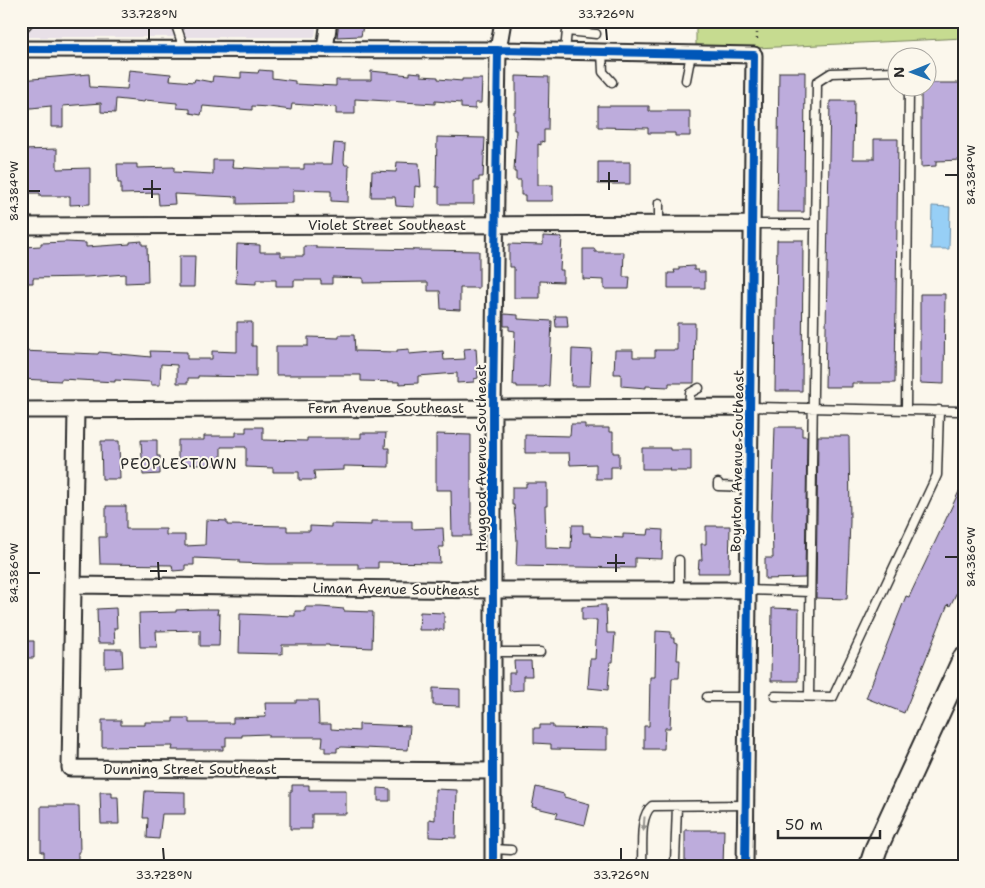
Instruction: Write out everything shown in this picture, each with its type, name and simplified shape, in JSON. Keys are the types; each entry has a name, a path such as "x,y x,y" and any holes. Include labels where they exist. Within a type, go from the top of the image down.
{"street":[{"name":"Haygood Avenue Southeast","path":"493,867 495,225 498,50 503,21"},
{"path":"324,23 325,49"},
{"path":"21,49 498,50 691,54"},
{"name":"Boynton Avenue Southeast","path":"691,54 754,55 745,867"},
{"name":"Violet Street Southeast","path":"21,226 752,224"},
{"name":"Fern Avenue Southeast","path":"21,410 750,407"},
{"path":"73,585 76,410"},
{"name":"Liman Avenue Southeast","path":"73,585 493,590 748,590"},
{"name":"Dunning Street Southeast","path":"73,585 70,768 493,771"},
{"path":"870,867 876,849 953,689 964,658"}],"lane":[{"path":"21,31 30,21"},
{"path":"169,21 175,22 184,49"},
{"path":"565,51 567,31 596,34"},
{"path":"602,52 603,72 612,82"},
{"path":"686,80 691,54"},
{"path":"809,696 817,82 831,73 888,72"},
{"path":"906,410 909,98"},
{"path":"659,203 659,224"},
{"path":"752,224 815,224"},
{"path":"689,407 690,393 699,388"},
{"path":"750,407 939,410 959,411 964,414"},
{"path":"776,696 833,697 937,475 939,410"},
{"path":"718,483 718,486 749,487"},
{"path":"679,560 679,590"},
{"path":"748,590 810,592"},
{"path":"493,652 540,652"},
{"path":"707,697 747,697"},
{"path":"649,867 645,866 642,861 644,817 647,810 652,806 746,805"},
{"path":"668,867 675,862 676,806"},
{"path":"493,849 511,850"}],"path":[{"path":"298,21 324,23"},
{"path":"757,21 757,39"}],"shaded area":[{"path":"21,21 317,21 315,37 21,37"}],"green space":[{"path":"696,21 964,21 964,38 756,48 696,45"}],"water":[{"path":"932,206 950,207 949,249 931,249"}],"building":[{"path":"339,21 364,21 361,36 337,37"},
{"path":"129,70 171,74 170,80 194,82 195,79 212,82 213,76 241,78 241,72 258,73 259,70 272,71 272,78 295,81 295,84 336,86 336,80 371,80 371,71 410,75 410,72 421,73 421,76 438,77 438,79 462,81 462,79 482,79 481,103 475,103 475,109 461,108 461,103 435,101 435,104 355,99 355,114 336,114 336,107 292,104 291,110 252,106 252,110 203,106 201,115 190,113 190,109 177,108 177,103 116,99 115,113 101,112 101,103 63,106 63,127 51,127 51,106 21,109 21,80 89,74 90,87 127,89"},
{"path":"779,72 805,72 804,212 777,212"},
{"path":"516,76 549,77 548,130 544,130 544,142 541,141 541,145 538,144 538,185 553,185 553,201 525,201 525,195 521,195 521,180 516,180 516,172 514,172 516,130 514,130 514,111 516,111"},
{"path":"938,83 964,83 962,160 936,161 936,166 921,167 921,98 938,98"},
{"path":"830,101 854,101 853,159 874,159 874,139 898,139 895,383 852,383 852,387 825,387"},
{"path":"598,106 649,106 649,111 690,111 690,136 675,136 675,133 648,133 648,128 598,127"},
{"path":"437,137 485,138 483,177 479,177 479,181 474,181 474,204 439,204 439,187 436,187"},
{"path":"334,143 345,144 344,162 345,165 349,165 348,202 331,201 331,191 293,190 293,203 237,204 237,197 174,194 175,204 159,205 158,193 121,194 121,183 118,183 117,164 137,164 137,168 174,167 174,172 213,174 213,160 233,160 232,167 268,169 304,169 304,164 332,164"},
{"path":"57,149 57,169 90,168 90,204 70,205 70,196 40,196 40,193 21,193 21,150"},
{"path":"397,162 419,163 421,187 415,186 414,207 396,206 395,197 371,197 372,171 396,172"},
{"path":"598,162 630,162 630,184 598,184"},
{"path":"543,236 562,237 560,270 563,270 563,282 540,281 540,298 514,298 514,267 509,267 509,244 543,245"},
{"path":"777,240 803,240 802,391 775,391"},
{"path":"142,241 142,245 147,245 148,282 125,283 125,274 33,278 33,283 21,283 21,247 41,246 41,243 66,242 86,243 86,247 130,244 130,242"},
{"path":"237,244 260,245 260,252 281,252 281,256 304,256 304,246 316,246 316,248 479,251 479,288 460,288 460,310 441,309 440,291 428,291 428,282 363,283 363,278 332,277 332,284 321,284 321,280 294,280 294,286 276,286 276,280 256,280 256,284 236,283"},
{"path":"583,249 595,249 595,252 624,252 623,277 630,277 629,289 604,289 604,280 583,279"},
{"path":"179,256 195,256 194,287 179,287"},
{"path":"694,266 694,270 705,272 705,288 668,288 668,273 675,273 674,270 679,270 679,267"},
{"path":"920,294 945,294 944,384 920,383"},
{"path":"504,314 518,315 518,319 552,321 549,386 517,387 517,385 513,385 515,331 509,330 509,326 504,326"},
{"path":"555,316 567,316 568,327 556,327"},
{"path":"237,322 252,322 252,346 256,346 256,377 198,376 198,378 188,378 188,383 177,383 177,365 161,364 160,385 151,385 151,382 115,380 115,382 21,379 21,351 98,354 99,352 151,357 150,351 187,352 187,359 212,359 212,351 237,352"},
{"path":"677,323 695,323 694,383 669,383 669,387 646,386 646,388 621,386 621,374 614,374 615,350 633,350 633,357 655,357 655,350 677,350"},
{"path":"339,335 354,335 355,351 397,352 397,350 409,349 409,354 443,351 444,360 465,359 464,349 476,348 478,378 474,379 474,382 457,383 457,373 418,376 418,383 399,384 399,382 361,381 361,375 276,375 276,346 308,346 308,337 339,338"},
{"path":"572,349 592,350 590,386 571,386"},
{"path":"571,424 585,424 585,428 609,428 609,432 613,432 613,453 619,453 619,467 611,467 611,479 596,479 596,464 570,465 569,453 525,453 525,435 570,436"},
{"path":"246,427 263,427 263,440 307,441 307,438 361,438 361,433 386,433 385,448 389,448 389,467 344,466 344,470 314,471 315,480 299,480 299,472 273,472 273,468 246,467 246,447 221,447 221,465 178,464 178,440 204,440 204,436 236,436 236,432 246,432"},
{"path":"775,427 802,427 802,436 807,436 805,578 765,579 765,558 773,558 772,515"},
{"path":"436,434 471,435 471,536 452,536 451,490 436,490"},
{"path":"818,436 849,436 850,521 847,599 816,598"},
{"path":"141,440 157,440 157,456 160,456 160,474 143,475"},
{"path":"101,441 119,441 120,479 102,479"},
{"path":"642,448 691,450 691,471 642,469"},
{"path":"964,481 964,578 950,606 948,604 904,713 866,698 906,596 909,597"},
{"path":"526,483 547,483 547,506 545,506 546,548 571,549 572,525 583,525 583,533 590,533 590,536 623,538 623,534 648,535 649,529 663,530 662,559 635,558 635,568 516,566 517,541 514,505 512,505 512,487 526,487"},
{"path":"106,506 126,506 126,529 166,529 166,535 185,535 185,546 205,545 206,520 227,521 227,525 287,526 287,531 310,531 310,526 331,527 331,524 371,525 371,521 412,521 412,529 443,528 444,547 439,547 440,563 378,562 378,568 358,568 358,564 239,563 239,560 194,558 194,565 185,565 185,570 173,571 172,565 100,564 99,537 106,537"},
{"path":"706,526 730,526 729,573 698,573 699,560 702,560 701,544 706,544"},
{"path":"606,605 607,633 615,633 613,662 610,662 608,690 588,688 590,659 595,659 597,620 582,620 582,607"},
{"path":"305,607 373,612 372,648 329,645 282,645 282,654 239,653 240,614 295,616 295,611 305,611"},
{"path":"116,608 117,628 114,628 115,643 98,643 97,609"},
{"path":"772,608 799,609 798,681 771,681"},
{"path":"218,609 217,614 220,614 219,646 200,646 200,630 156,631 157,647 140,647 139,613"},
{"path":"420,612 444,613 444,630 419,630"},
{"path":"656,631 671,632 671,638 674,638 674,642 678,643 677,660 680,660 679,678 672,678 670,728 665,728 664,749 644,749 644,726 649,726 650,677 655,677"},
{"path":"21,641 34,641 34,658 21,658"},
{"path":"105,649 122,649 123,667 105,668"},
{"path":"514,661 531,661 532,676 523,676 523,690 509,691 509,673 515,673"},
{"path":"433,688 460,689 460,706 433,705"},
{"path":"296,700 318,700 319,724 331,724 331,729 359,731 359,724 410,726 408,750 342,747 337,748 337,752 325,752 325,747 322,747 323,737 268,737 268,734 226,737 226,746 223,746 223,750 172,750 173,746 102,747 102,720 121,720 121,725 145,725 145,722 173,722 173,718 189,718 189,723 233,723 233,718 266,717 265,703 296,703"},
{"path":"540,725 553,725 553,728 607,729 607,750 551,749 551,744 534,743 534,728 540,728"},
{"path":"292,785 309,785 309,790 346,790 346,814 312,814 312,829 290,829 290,791 292,791"},
{"path":"536,787 564,794 564,797 590,804 585,825 556,818 558,813 532,807"},
{"path":"378,788 390,789 390,801 378,801"},
{"path":"435,789 457,790 456,838 429,837 429,819 435,820"},
{"path":"145,791 185,792 185,814 162,814 159,839 147,838 148,818 143,818"},
{"path":"100,792 112,792 112,797 118,797 119,824 101,824"},
{"path":"41,806 79,806 80,852 78,852 78,867 44,867 44,852 41,852"},
{"path":"685,830 724,830 723,867 685,867"}],"cycle path":[{"path":"21,49 498,50 754,55 745,867"},
{"path":"493,867 493,407 498,50"}],"district":[{"name":"PEOPLESTOWN","path":"179,464"}]}
